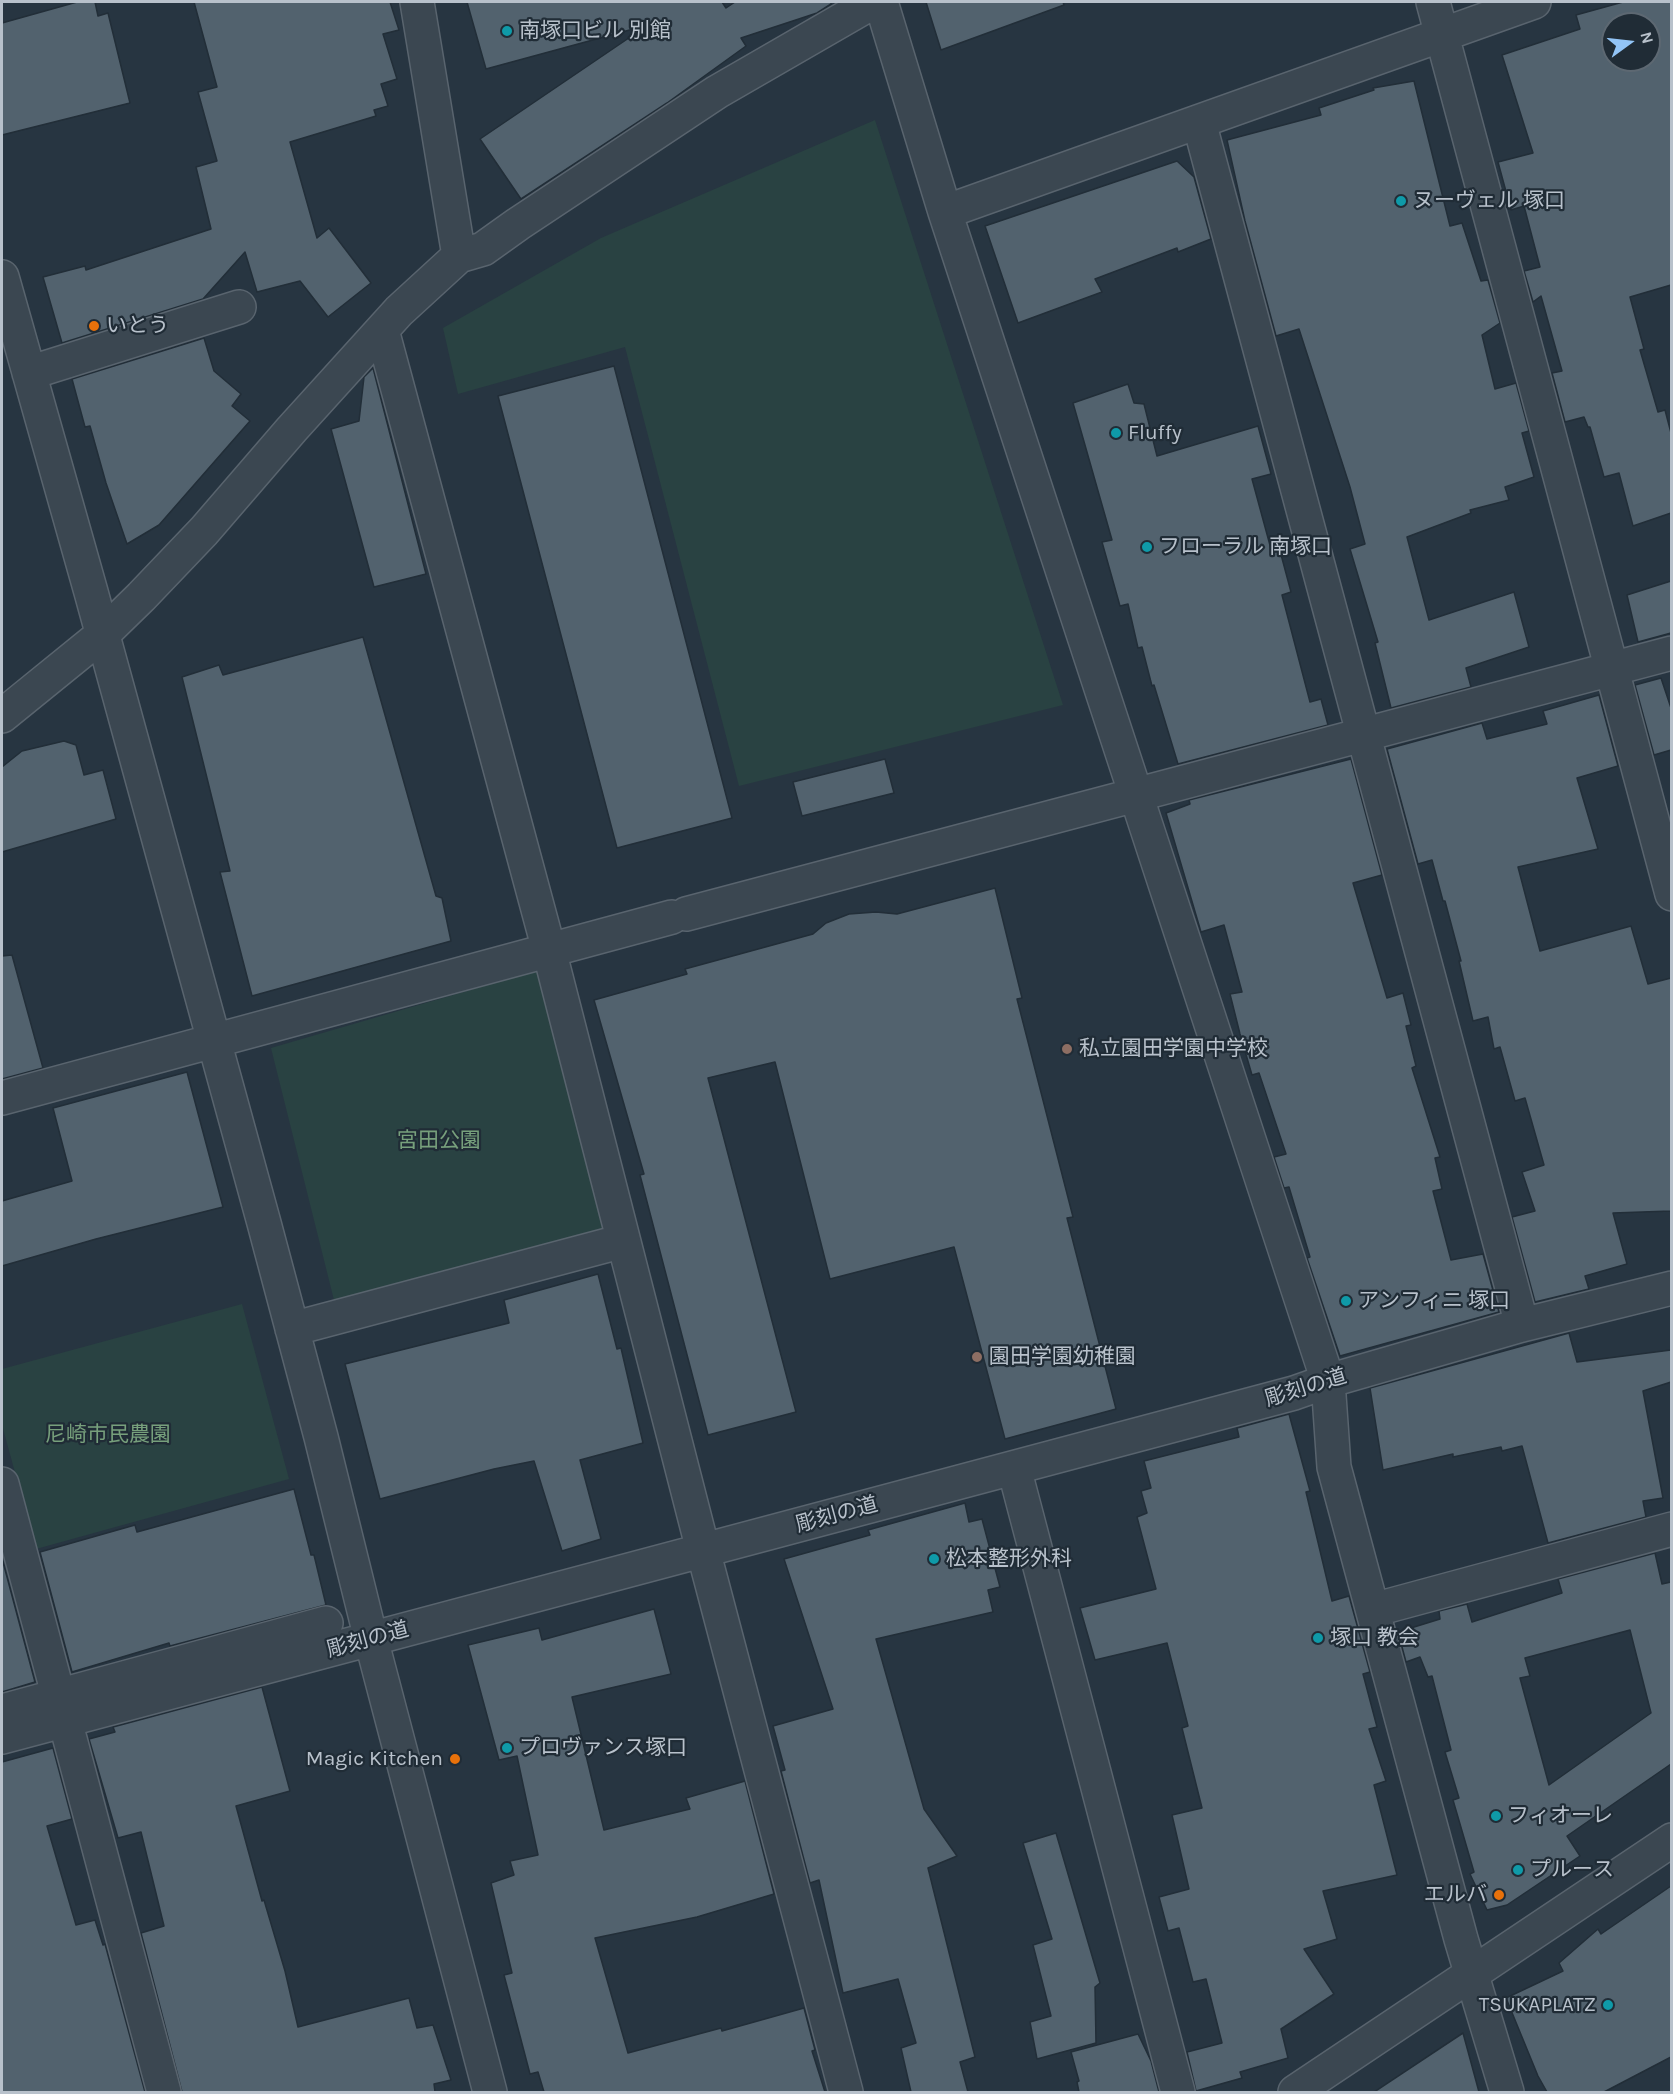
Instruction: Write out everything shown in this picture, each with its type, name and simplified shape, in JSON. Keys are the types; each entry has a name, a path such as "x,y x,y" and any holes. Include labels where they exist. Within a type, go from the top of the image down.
{"street":[{"path":"417,2 459,256"},
{"path":"2,716 103,634 141,597 204,531 292,429 406,304 459,256 483,249 717,93 873,2"},
{"path":"881,2 945,212 1328,1381 1334,1467 1472,1973 1507,2092"},
{"path":"1433,2 1671,894"},
{"path":"945,212 1534,2"},
{"path":"1199,122 1522,1325"},
{"path":"2,277 7,317 29,373 103,634 292,1329 490,2092"},
{"path":"29,373 239,307"},
{"path":"382,330 549,950 703,1550 846,2092"},
{"path":"2,1098 549,950 1671,653"},
{"path":"292,1329 623,1241"},
{"name":"彫刻の道","path":"2,1737 61,1708 371,1640 1294,1393 1522,1325 1671,1288"},
{"path":"1014,1468 1178,2092"},
{"path":"2,1484 164,2092"},
{"path":"1373,1610 1671,1529"},
{"path":"2,1711 61,1708 326,1623"},
{"path":"1295,2092 1671,1840"}],"green space":[{"path":"875,120 1063,705 739,786 625,347 458,394 443,328 601,238"},
{"name":"宮田公園","path":"539,970 607,1234 337,1312 271,1048"},
{"name":"尼崎市民農園","path":"242,1304 289,1479 36,1549 2,1425 2,1369"}],"building":[{"path":"77,2 95,2 98,16 108,13 130,103 2,135 2,23"},
{"path":"194,2 390,2 399,30 383,34 397,79 381,84 388,106 374,110 376,116 290,142 317,238 329,228 371,283 328,317 300,281 257,292 245,252 203,299 62,343 43,277 85,266 86,270 211,229 196,167 217,161 198,92 217,87"},
{"path":"467,2 722,2 726,8 735,2 831,2 831,4 817,13 741,38 746,46 667,103 521,199 480,139 648,25 486,69"},
{"path":"926,2 1063,2 1064,5 941,50"},
{"path":"1623,2 1671,2 1671,285 1630,297 1644,349 1640,350 1658,412 1665,410 1671,433 1671,513 1633,526 1619,473 1604,477 1590,427 1584,417 1565,422 1552,373 1562,371 1541,296 1533,302 1524,271 1540,267 1524,206 1511,210 1498,162 1533,153 1502,55 1580,29 1576,15"},
{"path":"1414,81 1450,226 1462,223 1481,281 1488,280 1500,323 1482,335 1495,389 1516,383 1529,431 1522,433 1534,477 1505,487 1509,500 1470,510 1471,513 1407,537 1429,620 1514,592 1529,647 1466,668 1471,687 1391,708 1375,643 1378,642 1350,549 1365,544 1350,487 1299,329 1276,336 1245,221 1227,140 1321,115 1319,108 1374,90 1373,88"},
{"path":"1177,161 1194,177 1211,239 1178,252 1177,248 1095,279 1102,292 1018,323 985,226"},
{"path":"204,338 214,371 241,394 232,406 250,421 159,525 127,544 90,426 85,427 72,379"},
{"path":"614,366 732,818 617,848 498,396"},
{"path":"373,368 426,574 374,587 331,429 359,421 364,377"},
{"path":"1128,384 1134,403 1144,404 1157,456 1258,426 1271,474 1252,479 1271,549 1279,547 1291,592 1282,595 1310,702 1321,699 1328,725 1178,764 1154,685 1152,686 1142,647 1138,648 1128,604 1120,606 1102,542 1112,540 1073,403"},
{"path":"1671,581 1671,633 1638,642 1627,595"},
{"path":"363,637 436,896 442,898 451,941 252,996 220,872 230,871 182,677 219,665 223,675"},
{"path":"1661,678 1671,708 1671,750 1654,755 1635,685"},
{"path":"1599,695 1618,766 1577,778 1598,849 1518,867 1540,951 1631,926 1648,984 1671,978 1671,1211 1613,1213 1627,1264 1585,1276 1589,1289 1535,1302 1512,1217 1535,1211 1522,1172 1544,1165 1525,1098 1515,1101 1500,1047 1494,1049 1488,1017 1473,1021 1459,961 1461,961 1445,901 1443,901 1432,860 1418,864 1387,749 1482,723 1487,739 1547,724 1543,711"},
{"path":"64,741 76,745 84,775 103,770 116,819 2,852 2,767 22,751"},
{"path":"885,759 894,793 802,816 793,782"},
{"path":"1351,759 1382,875 1353,883 1387,998 1403,993 1411,1025 1406,1026 1416,1066 1412,1068 1440,1157 1435,1158 1442,1189 1433,1191 1451,1260 1483,1254 1499,1312 1340,1356 1307,1258 1310,1257 1289,1187 1284,1188 1274,1157 1286,1154 1259,1073 1252,1075 1240,1034 1230,994 1242,992 1224,925 1201,932 1166,813 1190,804 1189,800"},
{"path":"995,888 1022,998 1017,999 1073,1217 1067,1218 1116,1409 1005,1439 954,1247 830,1279 775,1062 708,1078 796,1412 708,1435 640,1175 644,1174 594,1000 687,974 685,969 813,934 826,923 849,914 876,912 897,914"},
{"path":"12,955 43,1068 2,1079 2,956"},
{"path":"187,1072 223,1207 96,1239 2,1266 2,1201 72,1181 53,1108"},
{"path":"598,1274 617,1349 621,1348 643,1443 580,1460 601,1539 562,1551 534,1461 494,1469 380,1499 345,1364 509,1323 504,1300"},
{"path":"1569,1333 1577,1362 1671,1350 1671,1382 1643,1391 1663,1498 1643,1501 1646,1517 1548,1543 1522,1446 1502,1451 1501,1447 1453,1457 1453,1454 1383,1470 1370,1388"},
{"path":"1289,1414 1310,1491 1306,1492 1332,1601 1349,1596 1370,1672 1363,1674 1377,1727 1369,1729 1386,1781 1374,1785 1397,1875 1323,1891 1337,1939 1304,1949 1334,1994 1281,2029 1288,2058 1240,2072 1242,2078 1196,2091 1187,2052 1222,2043 1206,1979 1193,1982 1179,1928 1168,1931 1159,1897 1189,1889 1172,1815 1202,1808 1182,1728 1188,1726 1167,1643 1095,1660 1080,1608 1156,1589 1137,1517 1147,1513 1141,1491 1151,1488 1144,1461 1239,1437 1237,1428"},
{"path":"294,1489 326,1605 170,1646 169,1643 72,1672 40,1552 135,1525 137,1532"},
{"path":"965,1503 969,1522 982,1519 1000,1587 988,1590 993,1612 876,1639 924,1809 957,1856 928,1868 975,2057 960,2062 968,2092 911,2092 901,2048 916,2043 898,1979 843,1993 819,1880 810,1883 781,1771 785,1770 773,1726 833,1709 784,1559 870,1535 868,1530"},
{"path":"1655,1553 1662,1584 1671,1582 1671,1764 1567,1836 1580,1856 1507,1905 1487,1910 1470,1874 1474,1872 1453,1800 1459,1798 1445,1752 1451,1750 1432,1676 1428,1677 1420,1657 1406,1662 1398,1632 1440,1619 1439,1611 1467,1604 1472,1622 1562,1593 1558,1579","holes":["1630,1630 1651,1713 1549,1785 1520,1678 1530,1676 1525,1658"]},
{"path":"2,1563 35,1682 2,1692"},
{"path":"654,1609 671,1674 572,1697 604,1830 690,1809 686,1798 745,1781 774,1894 697,1917 595,1938 628,2053 721,2028 722,2031 804,2008 815,2050 812,2051 825,2092 544,2092 538,2072 530,2074 504,1975 512,1973 491,1883 514,1875 510,1861 538,1855 517,1756 499,1760 468,1645 539,1628 542,1640"},
{"path":"262,1687 290,1791 236,1806 262,1901 264,1900 285,1971 298,2027 409,1998 417,2028 433,2025 451,2080 434,2084 435,2092 182,2092 141,1933 164,1926 141,1832 118,1838 89,1739 115,1732 113,1727"},
{"path":"53,1748 72,1819 47,1826 76,1925 95,1920 103,1945 105,1944 145,2092 2,2092 2,1762"},
{"path":"1056,1833 1100,1983 1095,1987 1096,2043 1037,2059 1030,2022 1051,2016 1033,1945 1052,1939 1023,1843"},
{"path":"1671,1886 1671,2057 1604,2092 1547,2092 1538,2076 1506,1998 1563,1971 1559,1963 1598,1929 1601,1934"},
{"path":"1463,2033 1479,2092 1374,2092"},
{"path":"1138,2034 1151,2061 1159,2092 1079,2092 1077,2082 1079,2081 1071,2052"}],"place":[{"name":"南塚口ビル 別館","path":"507,31"},
{"name":"ヌーヴェル 塚口","path":"1401,201"},
{"name":"いとう","path":"94,326"},
{"name":"Fluffy","path":"1116,433"},
{"name":"フローラル 南塚口","path":"1147,547"},
{"name":"私立園田学園中学校","path":"1067,1049"},
{"name":"アンフィニ 塚口","path":"1346,1301"},
{"name":"園田学園幼稚園","path":"977,1357"},
{"name":"松本整形外科","path":"934,1559"},
{"name":"塚口 教会","path":"1318,1638"},
{"name":"プロヴァンス塚口","path":"507,1748"},
{"name":"Magic Kitchen","path":"455,1759"},
{"name":"フィオーレ","path":"1496,1816"},
{"name":"プルース","path":"1518,1870"},
{"name":"エルバ","path":"1499,1895"},
{"name":"TSUKAPLATZ","path":"1608,2005"}]}
